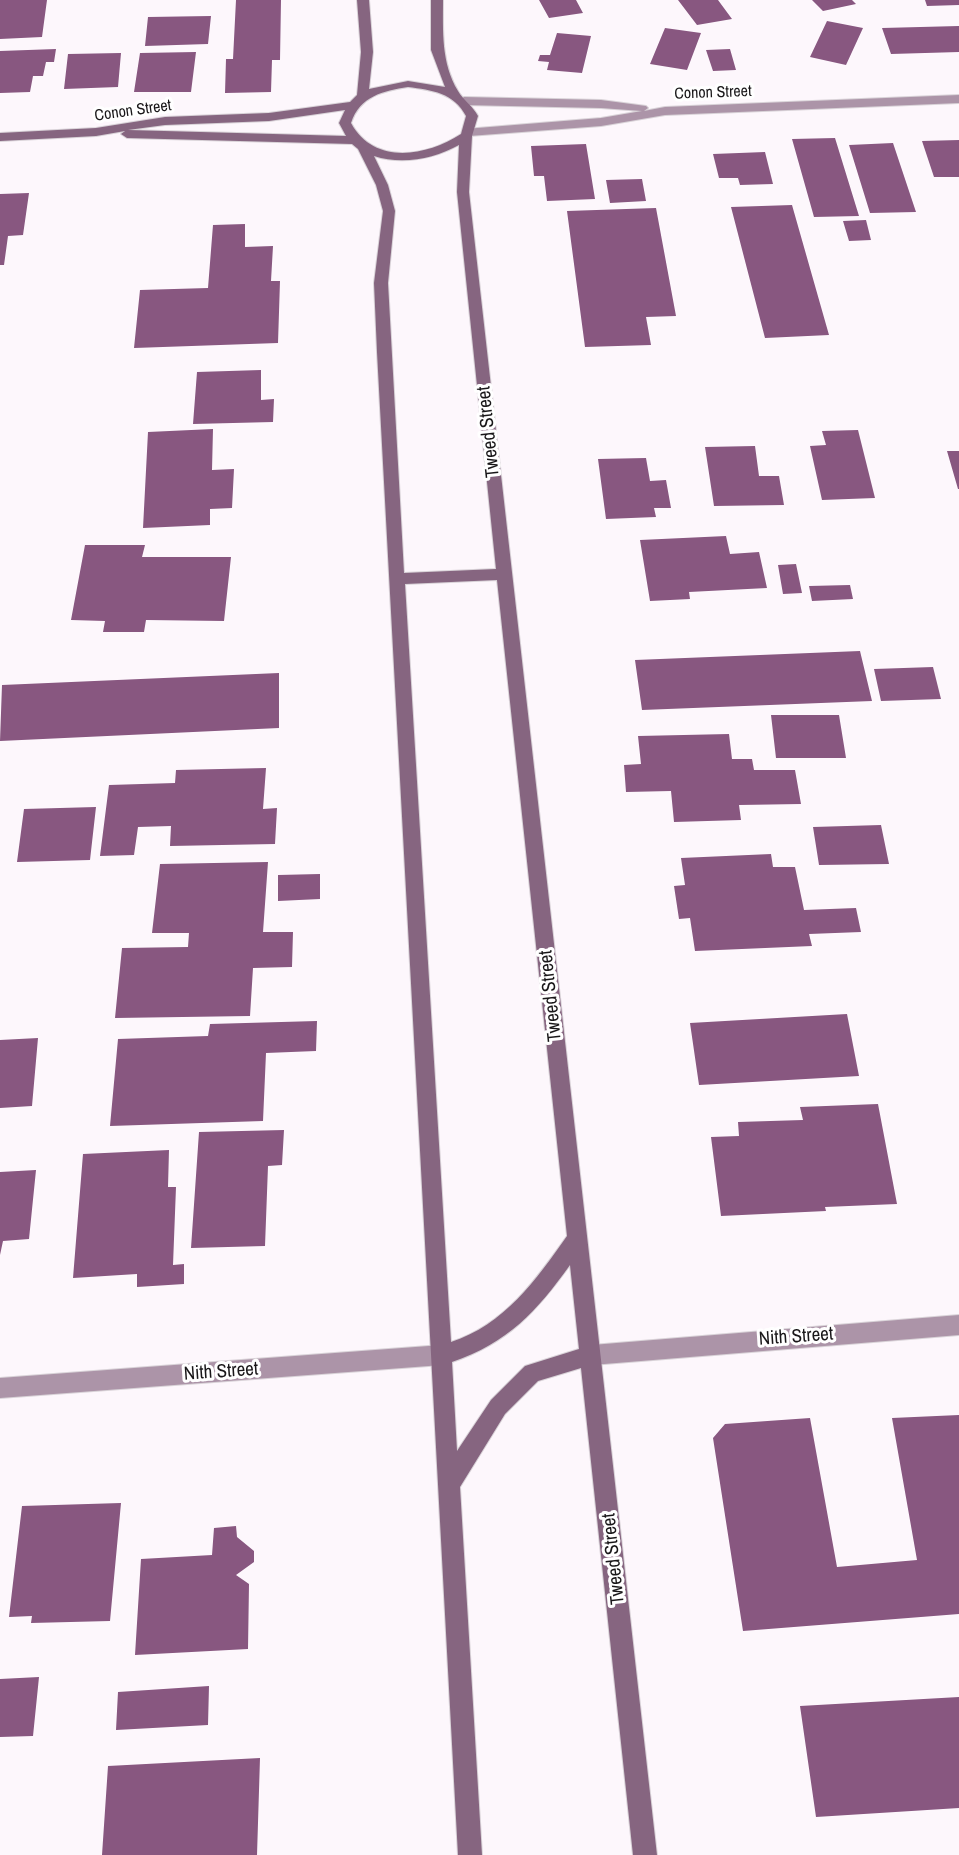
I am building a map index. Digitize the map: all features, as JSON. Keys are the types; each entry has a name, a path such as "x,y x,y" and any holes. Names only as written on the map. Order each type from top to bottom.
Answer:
{"main road":[{"path":"363,0 367,52 358,100 345,123 382,184 389,211 381,283 451,1481 470,1855"},
{"path":"438,0 437,50 459,98 472,116 467,134"},
{"name":"Conon Street","path":"96,132 165,121 269,117 358,100 391,86 408,84 440,89 459,98"},
{"name":"Conon Street","path":"0,137 96,132 359,144 400,157 420,156 454,146 467,134"},
{"name":"Tweed Street","path":"467,134 463,192 645,1855"},
{"path":"398,579 504,574"},
{"path":"442,1355 486,1338 512,1318 545,1283 578,1237"},
{"path":"451,1481 498,1407 532,1373 592,1355"}],"street":[{"path":"459,98 601,104 665,111"},
{"name":"Conon Street","path":"467,134 601,122 665,111 959,99"},
{"name":"Nith Street","path":"592,1355 959,1325"},
{"name":"Nith Street","path":"0,1388 442,1355"}],"building":[{"path":"0,0 47,0 42,37 0,39"},
{"path":"236,0 281,0 280,60 272,60 271,92 225,93 226,59 233,59"},
{"path":"539,0 576,0 583,13 549,18"},
{"path":"678,0 718,0 732,19 697,25"},
{"path":"812,0 852,0 856,4 823,11"},
{"path":"925,0 959,0 959,5 927,6"},
{"path":"211,16 208,44 145,46 148,17"},
{"path":"827,21 863,28 846,65 810,57"},
{"path":"959,26 959,52 891,54 882,28"},
{"path":"665,28 701,33 687,70 650,64"},
{"path":"557,33 591,36 582,73 547,70 549,62 538,61 540,55 550,55"},
{"path":"56,49 54,62 46,62 43,76 33,76 30,92 0,93 0,51"},
{"path":"730,49 736,70 713,71 706,50"},
{"path":"196,52 191,92 134,92 140,53"},
{"path":"121,53 118,87 64,89 68,54"},
{"path":"835,138 859,216 814,217 792,139"},
{"path":"959,140 959,177 934,177 922,141"},
{"path":"893,143 916,212 870,213 849,145"},
{"path":"586,144 595,199 547,201 544,176 534,176 531,146"},
{"path":"765,152 773,184 740,185 738,178 719,178 713,154"},
{"path":"642,179 646,201 610,203 606,180"},
{"path":"29,193 23,235 8,236 4,265 0,265 0,194"},
{"path":"792,205 829,335 765,338 731,207"},
{"path":"656,208 676,316 646,317 651,345 585,347 567,211"},
{"path":"866,220 871,240 849,241 843,221"},
{"path":"245,224 245,247 273,246 271,281 280,281 278,343 134,348 140,290 208,288 213,225"},
{"path":"261,370 261,400 274,399 273,422 193,424 197,372"},
{"path":"213,429 212,470 234,469 232,508 210,509 210,525 143,528 148,432"},
{"path":"858,430 875,498 822,500 810,446 826,445 822,431"},
{"path":"755,446 759,476 779,476 784,505 714,506 705,447"},
{"path":"947,451 959,451 959,489 958,489"},
{"path":"646,458 650,481 666,480 671,508 654,508 656,517 606,519 598,459"},
{"path":"726,536 730,554 759,552 767,588 689,592 690,599 650,601 640,540"},
{"path":"85,545 145,545 142,557 231,557 224,621 146,620 144,632 103,632 105,621 71,620"},
{"path":"796,564 802,593 783,594 778,565"},
{"path":"850,585 853,599 812,601 809,586"},
{"path":"860,651 872,701 642,710 635,660"},
{"path":"933,667 941,699 881,701 874,669"},
{"path":"279,673 279,728 0,741 2,685"},
{"path":"771,715 839,715 846,758 776,758"},
{"path":"729,734 732,759 752,759 754,770 795,770 801,804 739,805 741,820 674,822 671,791 626,792 624,765 641,764 638,736"},
{"path":"266,768 263,809 277,808 275,844 170,846 171,826 138,827 134,855 100,856 109,785 175,783 176,770"},
{"path":"96,807 90,860 17,862 24,809"},
{"path":"881,825 889,864 819,865 813,827"},
{"path":"771,854 773,867 795,867 804,910 856,908 861,932 809,934 812,946 695,951 690,918 679,919 674,886 685,885 681,858"},
{"path":"268,862 263,932 293,932 292,967 253,968 250,1016 115,1018 122,948 188,947 189,933 152,933 160,864"},
{"path":"320,874 320,899 278,901 278,875"},
{"path":"847,1014 859,1076 699,1085 690,1023"},
{"path":"317,1021 316,1051 266,1053 263,1121 110,1126 118,1039 208,1036 210,1024"},
{"path":"38,1038 32,1106 0,1108 0,1040"},
{"path":"878,1104 897,1204 825,1207 826,1211 721,1216 711,1137 739,1136 738,1122 803,1120 800,1107"},
{"path":"284,1130 282,1165 268,1166 265,1246 191,1248 199,1132"},
{"path":"169,1150 168,1187 176,1187 173,1265 184,1264 184,1284 137,1287 137,1274 73,1278 83,1154"},
{"path":"36,1170 29,1239 3,1241 0,1255 0,1172"},
{"path":"959,1415 959,1614 743,1631 713,1438 725,1424 810,1418 837,1567 917,1560 892,1418"},
{"path":"121,1503 110,1621 31,1623 32,1616 9,1617 22,1506"},
{"path":"236,1526 237,1537 254,1551 254,1562 236,1575 249,1584 248,1649 135,1655 141,1559 212,1555 214,1528"},
{"path":"39,1677 33,1736 0,1737 0,1679"},
{"path":"209,1686 208,1725 116,1730 118,1692"},
{"path":"959,1697 959,1808 816,1817 800,1706"},
{"path":"260,1758 257,1855 102,1855 108,1766"}]}
